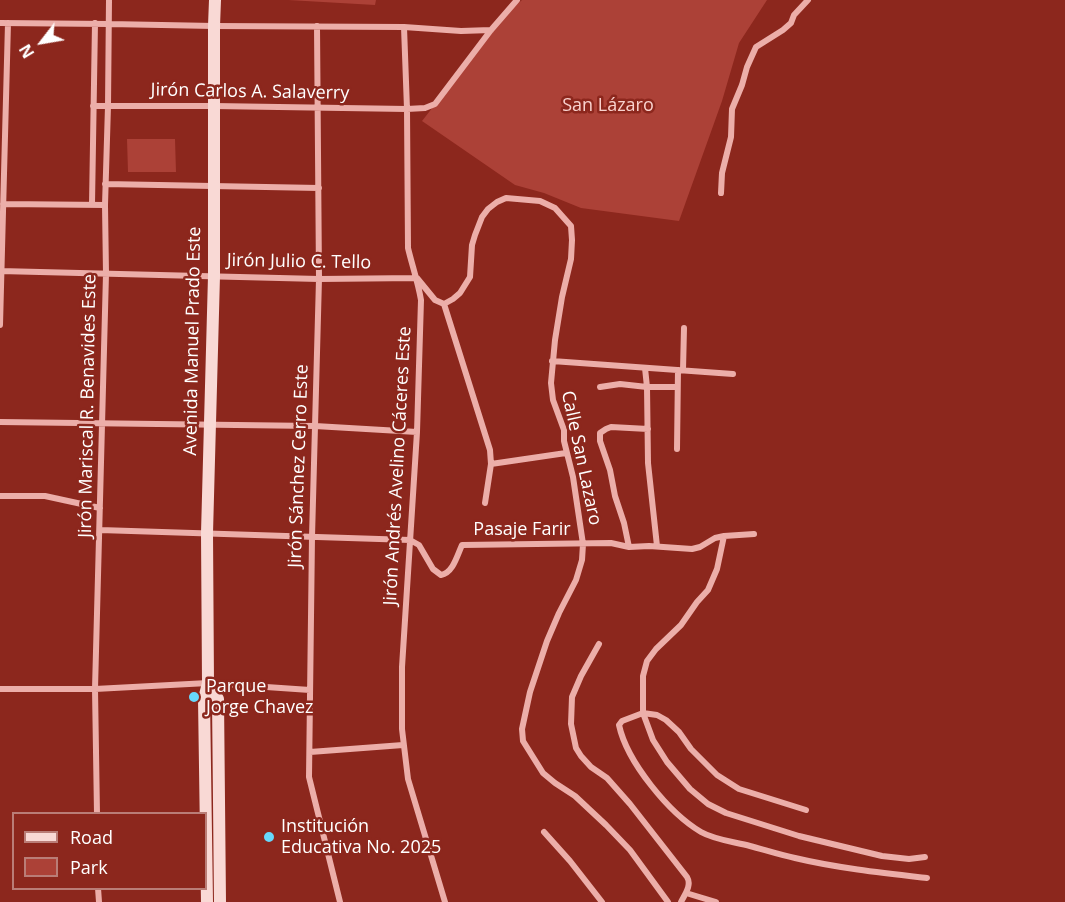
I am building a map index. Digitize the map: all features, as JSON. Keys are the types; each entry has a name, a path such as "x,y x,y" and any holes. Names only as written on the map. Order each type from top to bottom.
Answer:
{"street":[{"name":"Jirón Mariscal R. Benavides Este","path":"97,812 95,689 103,423 109,0"},
{"name":"Avenida Manuel Prado Este","path":"206,812 204,699 208,683 207,533 214,276 215,0"},
{"name":"Jirón Carlos A. Salaverry","path":"93,106 407,110 425,108 435,104 491,30 518,0"},
{"path":"721,194 732,109 747,67 756,47 791,23 794,15 808,0"},
{"path":"0,325 4,23 491,30"},
{"path":"92,204 94,23"},
{"name":"Jirón Sánchez Cerro Este","path":"317,26 319,279 312,537 309,777 340,902"},
{"name":"Jirón Andrés Avelino Cáceres Este","path":"404,27 408,248 421,300 417,432 402,667 403,745 408,779 445,902"},
{"path":"105,184 319,188"},
{"name":"Calle San Lazaro","path":"444,304 460,293 470,277 472,245 479,224 488,209 497,202 506,198 540,201 555,208 571,226 571,259 562,297 552,361 551,392 564,430 564,441 573,477 583,544 580,570 547,641 530,692 522,729 523,741 543,773 574,796 630,850 668,902"},
{"path":"3,204 105,204"},
{"name":"Jirón Julio C. Tello","path":"1,271 319,279 417,278"},
{"path":"417,278 435,300 444,304 490,450 491,464 485,503"},
{"path":"677,449 677,387 684,328"},
{"path":"552,361 733,374"},
{"path":"645,368 648,463 657,546"},
{"path":"600,387 620,384 677,387"},
{"path":"0,422 315,426 417,432"},
{"path":"629,547 610,470 600,441 600,433 611,427 648,429"},
{"path":"491,464 566,453"},
{"path":"0,496 45,496 100,508"},
{"path":"100,530 410,540"},
{"name":"Pasaje Farir","path":"410,540 419,545 433,569 441,575 450,570 462,545 611,543 629,547 657,546 692,549 715,538 754,534"},
{"path":"724,536 717,569 708,590 681,625 647,661 644,676 643,713 653,740 667,762 690,789 708,804 726,813 800,836 882,856 909,859 926,857"},
{"path":"599,644 581,676 573,697 571,724 576,748 581,756 607,778 630,804 690,881 681,902"},
{"path":"0,690 95,689 208,683 310,690"},
{"name":"Avenida Manuel Prado Este","path":"208,683 218,699 220,902"},
{"path":"806,810 739,789 717,775 691,749 679,732 657,715 643,713 622,721 619,725 624,743 643,775 672,809 702,832 796,858 927,878"},
{"path":"310,752 403,745"},
{"path":"544,832 602,902"},
{"path":"686,893 716,902"}],"green space":[{"path":"288,0 376,0 375,5"},
{"name":"San Lázaro","path":"522,0 767,0 739,43 722,101 679,221 581,208 544,193 515,185 422,121 505,15"},
{"path":"127,139 175,139 176,172 128,172"}],"place":[{"name":"Parque Jorge Chavez","path":"194,697"},
{"name":"Institución Educativa No. 2025","path":"269,837"}]}
